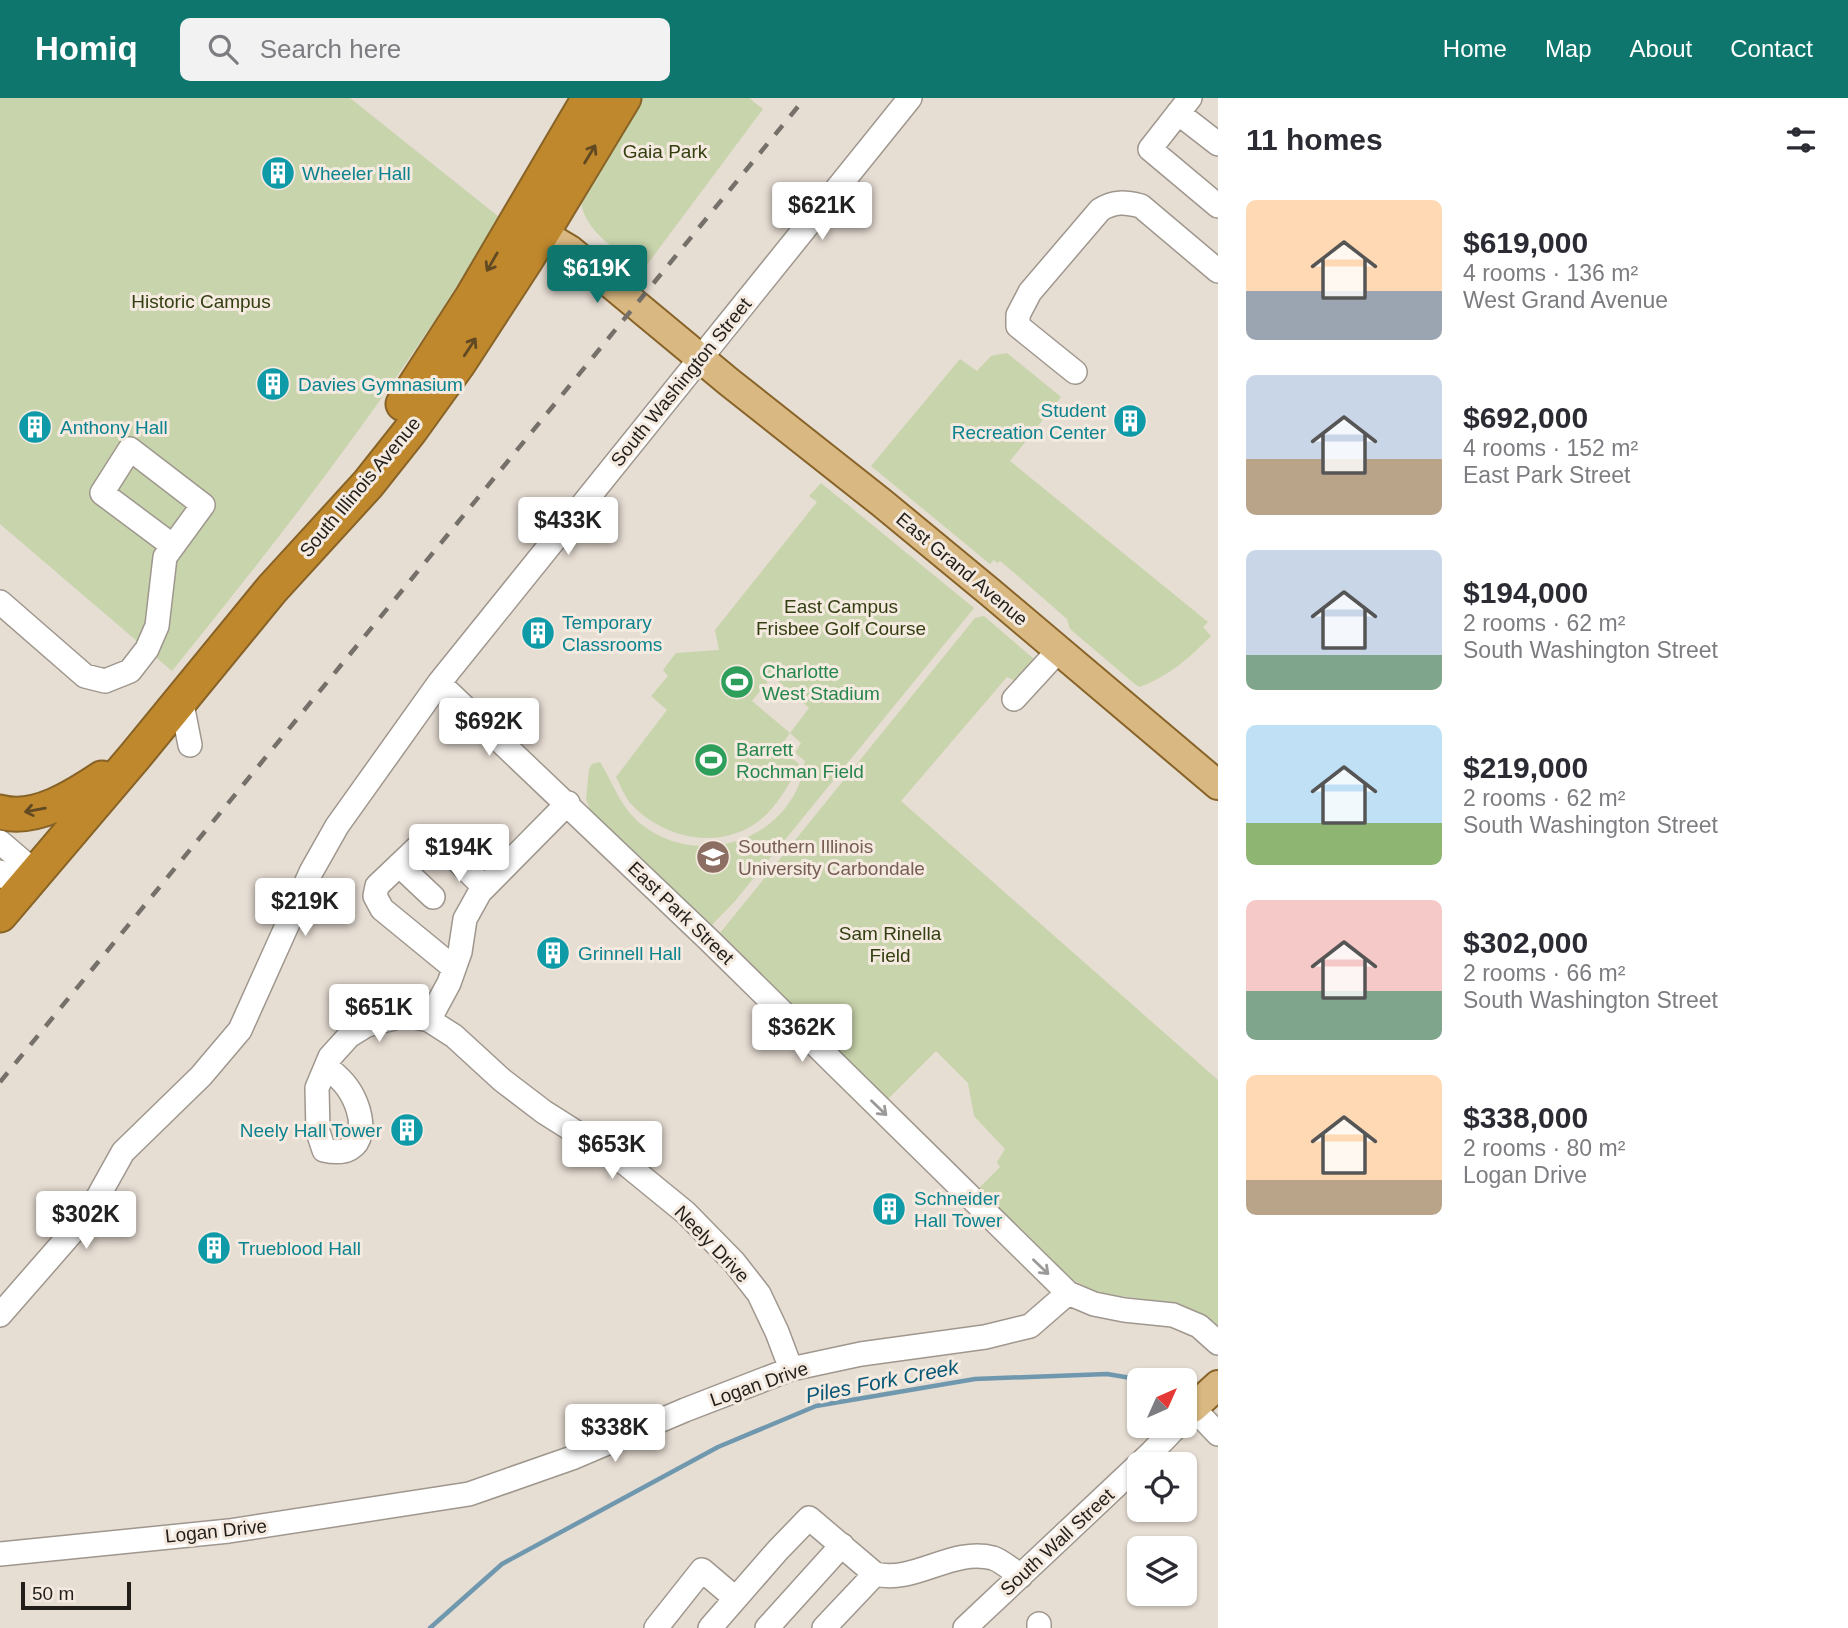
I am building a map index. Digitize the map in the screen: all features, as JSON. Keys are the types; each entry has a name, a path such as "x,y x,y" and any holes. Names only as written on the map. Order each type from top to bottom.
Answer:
{"highway":[{"name":"South Illinois Avenue","path":"0,915 19,878 136,754 272,589 368,484 410,431 459,363 530,227 589,98"},
{"name":"South Illinois Avenue","path":"530,227 624,98"},
{"path":"0,812 29,812 56,806 136,754"}],"main road":[{"name":"East Grand Avenue","path":"530,227 570,250 700,359 882,503 1218,785"},
{"name":"South Wall Street","path":"1197,1405 1218,1385"}],"street":[{"name":"South Washington Street","path":"0,1315 89,1213 123,1152 201,1076 240,1030 311,872 337,826 439,683 910,98"},
{"path":"1218,144 1184,105 1150,149 1218,206"},
{"path":"1075,372 1018,326 1018,314 1030,292 1100,210 1109,204 1125,202 1141,206 1218,271"},
{"path":"0,602 85,676 105,681 130,671 147,649 157,626 165,557 173,545"},
{"path":"1014,699 1059,650"},
{"name":"East Park Street","path":"439,683 937,1153 1068,1293"},
{"path":"181,699 190,745"},
{"path":"327,1067 330,1057 349,1036 367,1025 406,1015 429,1020 460,953 465,919 484,887 568,803"},
{"path":"0,842 19,878"},
{"path":"454,968 382,909 375,896 377,886 420,845 433,842 446,849 484,887"},
{"path":"399,865 433,897"},
{"name":"Neely Drive","path":"429,1020 454,1036 502,1080 544,1112 625,1164 686,1213 734,1262 759,1294 791,1369"},
{"path":"1068,1293 1094,1304 1172,1315 1199,1326 1218,1343"},
{"name":"Logan Drive","path":"0,1554 229,1531 468,1494 572,1458 791,1369 861,1354 985,1337 1030,1325 1068,1293"},
{"path":"1197,1423 1218,1434"},
{"name":"South Wall Street","path":"965,1628 1165,1438"},
{"path":"710,1628 809,1518 875,1574 888,1577 928,1568 959,1556 994,1558 1021,1576"},
{"path":"767,1628 842,1545"},
{"path":"656,1628 702,1570 735,1598"},
{"path":"824,1628 875,1574"}],"green space":[{"name":"Historic Campus","path":"0,98 350,98 499,217 425,335 344,450 172,671 0,524"},
{"name":"Gaia Park","path":"633,98 749,98 763,109 643,270 596,232 581,201"},
{"path":"1007,353 1061,397 1010,461 1208,622 1203,627 1211,636 1187,659 1150,683 1140,687 1136,685 1070,629 1067,619 1005,565 994,560 990,564 871,466 960,359 977,371 991,356"},
{"name":"East Campus Frisbee Golf Course","path":"821,483 974,608 735,901 712,925 672,894 593,818 586,799 589,769 592,764 600,762 634,818 662,837 684,844 708,846 731,843 753,834 772,821 788,804 800,782 805,761 795,753 801,743 790,733 782,744 789,756 799,764 789,784 767,814 752,826 735,834 698,838 663,827 646,818 632,805 616,777 667,710 651,696 668,676 663,670 676,653 719,650 715,630 817,502 809,496","holes":["772,676 809,708 790,733 752,701"]},
{"name":"Sam Rinella Field","path":"984,616 1033,658 1034,664 1018,682 1007,677 901,801 1218,1080 1218,1329 1187,1309 1166,1302 1098,1293 1071,1279 977,1190 1000,1167 997,1162 1005,1149 974,1116 968,1083 936,1051 886,1101 720,933 975,618"}],"waterway":[{"name":"Piles Fork Creek","path":"430,1628 502,1564 718,1447 816,1406 975,1379 1107,1374 1127,1377"}],"railway":[{"path":"0,1082 805,98"}],"place":[{"name":"Wheeler Hall","path":"278,173"},
{"name":"Davies Gymnasium","path":"273,384"},
{"name":"Student Recreation Center","path":"1130,421"},
{"name":"Anthony Hall","path":"35,427"},
{"name":"Temporary Classrooms","path":"538,633"},
{"name":"Charlotte West Stadium","path":"737,682"},
{"name":"Barrett Rochman Field","path":"711,760"},
{"name":"Southern Illinois University Carbondale","path":"713,857"},
{"name":"Grinnell Hall","path":"553,953"},
{"name":"Neely Hall Tower","path":"407,1130"},
{"name":"Schneider Hall Tower","path":"889,1209"},
{"name":"Trueblood Hall","path":"214,1248"}]}
